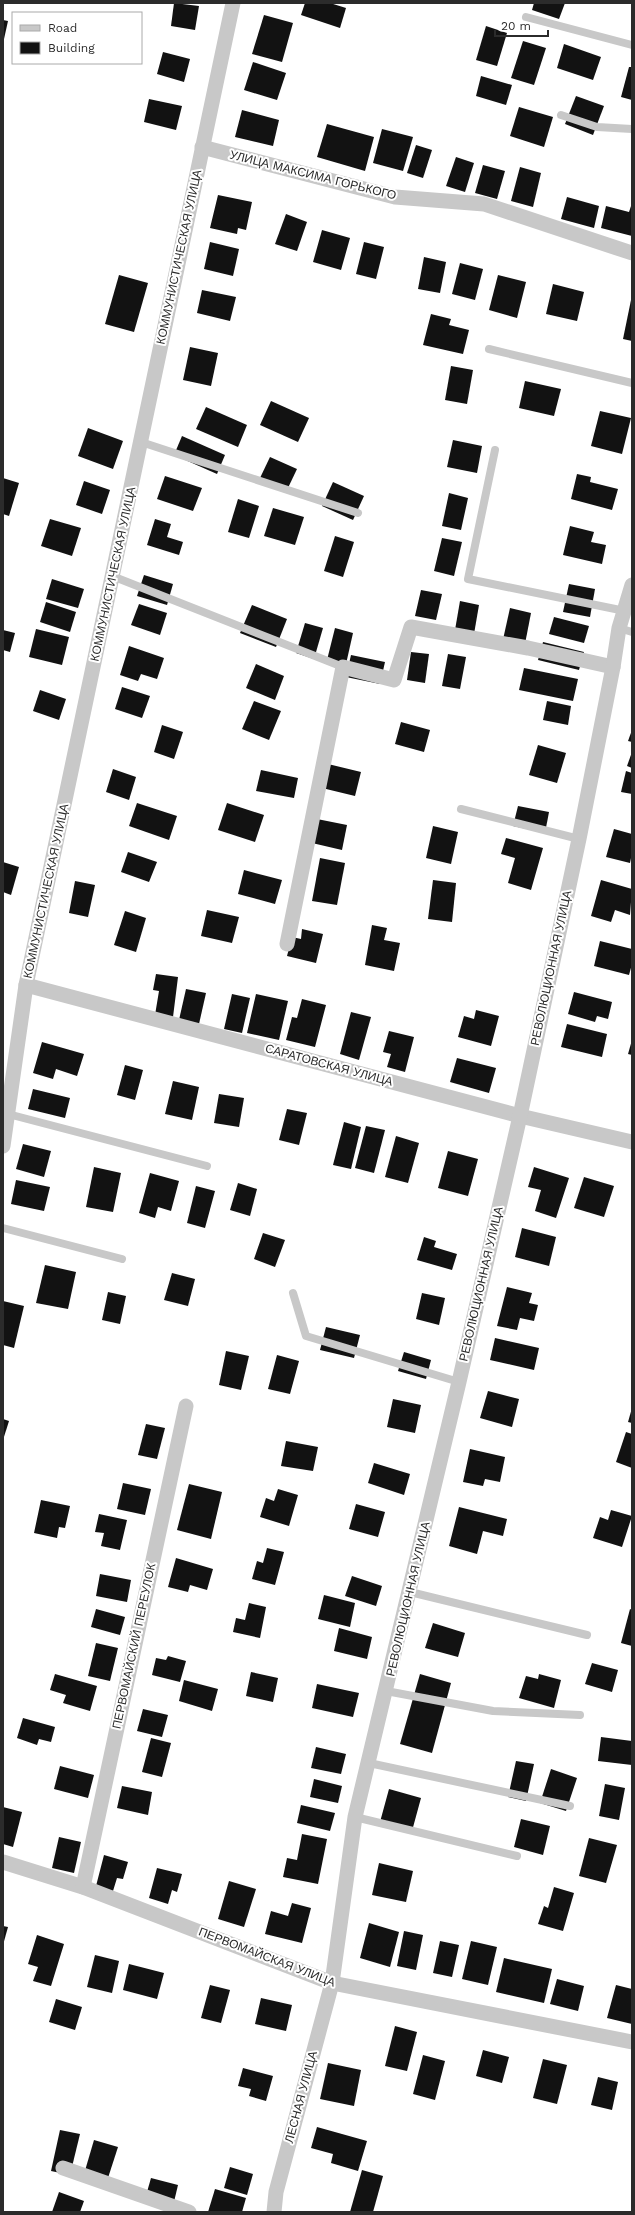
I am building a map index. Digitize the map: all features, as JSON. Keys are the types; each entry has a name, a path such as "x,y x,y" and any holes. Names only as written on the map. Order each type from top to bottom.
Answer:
{"street":[{"name":"КОММУНИСТИЧЕСКАЯ УЛИЦА","path":"3,1146 26,985 233,3"},
{"name":"УЛИЦА МАКСИМА ГОРЬКОГО","path":"202,147 395,197 484,204 632,253"},
{"name":"РЕВОЛЮЦИОННАЯ УЛИЦА","path":"332,1983 355,1817 370,1763 520,1116 579,839 613,667 625,630 625,611 632,585"},
{"path":"287,944 343,667 394,680 411,628 528,648 613,667"},
{"name":"САРАТОВСКАЯ УЛИЦА","path":"26,985 520,1116 632,1142"},
{"name":"ПЕРВОМАЙСКИЙ ПЕРЕУЛОК","path":"83,1887 186,1406"},
{"name":"ПЕРВОМАЙСКАЯ УЛИЦА","path":"3,1862 83,1887 332,1983 632,2042"},
{"name":"ЛЕСНАЯ УЛИЦА","path":"274,2212 276,2192 332,1983"},
{"path":"63,2168 189,2212"}],"lane":[{"path":"526,17 632,45"},
{"path":"561,115 597,127 632,129"},
{"path":"489,349 632,383"},
{"path":"140,442 358,513"},
{"path":"495,450 468,579 625,611"},
{"path":"112,576 343,667"},
{"path":"461,809 579,839"},
{"path":"8,1114 206,1166"},
{"path":"3,1228 122,1259"},
{"path":"293,1293 306,1336 459,1382"},
{"path":"410,1592 587,1635"},
{"path":"386,1691 493,1711 580,1715"},
{"path":"370,1763 570,1806"},
{"path":"355,1817 517,1856"}],"building":[{"path":"174,3 199,6 195,30 171,26"},
{"path":"305,3 330,3 346,8 340,28 301,15"},
{"path":"534,3 565,3 559,19 532,10"},
{"path":"264,15 293,23 282,62 252,54"},
{"path":"3,20 8,21 4,39 3,39"},
{"path":"486,26 507,33 497,66 476,60"},
{"path":"523,41 546,48 534,85 511,78"},
{"path":"564,44 601,57 593,80 557,68"},
{"path":"163,52 190,59 184,82 157,74"},
{"path":"253,62 286,73 277,100 244,90"},
{"path":"629,67 632,67 632,100 621,97"},
{"path":"481,76 512,85 506,105 476,96"},
{"path":"576,96 604,106 593,135 565,124"},
{"path":"149,99 182,106 176,130 144,122"},
{"path":"519,107 553,117 544,147 510,136"},
{"path":"242,110 279,120 273,146 235,137"},
{"path":"327,124 374,137 365,171 317,157"},
{"path":"382,129 413,137 403,171 373,163"},
{"path":"416,145 432,150 423,178 407,173"},
{"path":"456,157 474,163 465,192 446,186"},
{"path":"483,165 505,171 497,199 475,193"},
{"path":"520,167 541,173 533,207 511,201"},
{"path":"218,195 252,202 246,230 238,228 237,234 210,228"},
{"path":"567,197 599,206 594,228 561,219"},
{"path":"632,203 632,236 601,228 606,206 629,212"},
{"path":"286,214 307,222 297,251 275,244"},
{"path":"322,230 350,238 341,270 313,262"},
{"path":"210,242 239,249 233,276 204,269"},
{"path":"364,242 384,247 376,279 356,274"},
{"path":"424,257 446,262 440,293 418,289"},
{"path":"460,263 483,269 475,300 452,294"},
{"path":"119,275 148,283 134,332 105,324"},
{"path":"498,275 526,282 517,318 489,310"},
{"path":"553,284 584,292 577,321 546,314"},
{"path":"202,290 236,297 230,321 197,313"},
{"path":"632,300 632,341 623,339"},
{"path":"431,314 451,319 449,325 469,330 463,354 423,345"},
{"path":"190,347 218,353 211,386 183,380"},
{"path":"451,366 473,370 467,404 445,400"},
{"path":"525,381 561,389 554,416 519,408"},
{"path":"271,401 309,418 298,442 260,425"},
{"path":"206,407 247,425 238,447 196,429"},
{"path":"600,411 631,418 622,454 591,446"},
{"path":"88,428 123,441 113,469 78,456"},
{"path":"182,436 225,455 217,474 174,455"},
{"path":"453,440 482,446 477,473 447,467"},
{"path":"270,457 297,469 287,490 260,478"},
{"path":"577,474 591,477 590,482 618,489 612,510 571,499"},
{"path":"165,476 202,488 193,511 157,499"},
{"path":"3,478 19,483 9,516 3,514"},
{"path":"84,481 110,490 102,514 76,505"},
{"path":"333,482 364,496 353,520 322,506"},
{"path":"449,493 468,498 461,530 442,526"},
{"path":"238,499 259,506 249,538 228,532"},
{"path":"273,508 304,517 295,545 264,536"},
{"path":"50,519 81,528 72,556 41,546"},
{"path":"155,519 171,524 167,537 183,542 179,555 147,545"},
{"path":"570,526 594,532 591,542 606,545 602,564 563,555"},
{"path":"335,536 354,542 343,577 324,571"},
{"path":"442,538 462,542 454,576 434,571"},
{"path":"144,575 173,584 167,605 137,596"},
{"path":"52,579 84,589 78,608 46,599"},
{"path":"569,584 595,589 590,617 563,612"},
{"path":"421,590 442,594 436,620 415,616"},
{"path":"460,601 479,605 474,634 455,630"},
{"path":"46,602 76,612 70,632 40,622"},
{"path":"139,604 167,613 160,635 131,625"},
{"path":"252,605 287,619 276,647 240,633"},
{"path":"510,608 531,613 524,649 502,644"},
{"path":"554,617 589,626 584,643 549,634"},
{"path":"305,623 323,628 314,659 296,653"},
{"path":"335,628 353,633 346,664 327,660"},
{"path":"36,629 69,637 62,665 29,657"},
{"path":"3,630 15,633 10,652 3,650"},
{"path":"543,642 584,652 579,670 538,660"},
{"path":"129,646 164,658 157,679 141,674 138,681 120,675"},
{"path":"411,652 429,654 425,683 407,680"},
{"path":"448,654 466,657 460,689 442,686"},
{"path":"351,655 385,662 380,684 346,677"},
{"path":"256,664 284,676 275,700 246,688"},
{"path":"524,668 578,679 573,701 519,690"},
{"path":"122,687 150,696 142,718 115,709"},
{"path":"40,690 66,699 59,720 33,711"},
{"path":"254,701 281,711 269,740 242,729"},
{"path":"547,701 571,706 568,725 543,720"},
{"path":"401,722 430,730 424,752 395,744"},
{"path":"162,725 183,732 174,759 154,752"},
{"path":"632,730 632,742 628,741"},
{"path":"538,745 566,753 557,783 529,775"},
{"path":"632,752 632,768 627,766"},
{"path":"328,764 361,772 355,796 322,788"},
{"path":"113,769 136,777 129,800 106,792"},
{"path":"261,770 298,778 294,798 256,791"},
{"path":"626,771 632,773 632,794 621,792"},
{"path":"137,803 177,816 169,840 129,826"},
{"path":"227,803 264,815 255,842 218,830"},
{"path":"518,806 549,812 545,833 513,826"},
{"path":"317,819 347,825 342,850 312,843"},
{"path":"433,826 458,832 451,864 426,858"},
{"path":"614,829 632,834 632,853 630,863 606,857"},
{"path":"506,838 543,848 531,890 508,883 515,858 501,854"},
{"path":"128,852 157,862 149,882 121,872"},
{"path":"320,858 345,863 337,905 312,901"},
{"path":"3,862 19,867 11,895 3,892"},
{"path":"244,870 282,880 275,904 238,894"},
{"path":"433,880 456,883 452,922 428,919"},
{"path":"601,880 632,889 630,915 615,910 611,922 591,916"},
{"path":"75,881 95,885 88,917 69,913"},
{"path":"207,910 239,917 232,943 201,936"},
{"path":"125,911 146,918 136,952 114,945"},
{"path":"372,925 387,928 384,940 400,943 394,971 365,965"},
{"path":"302,929 323,934 316,963 287,956 292,937 301,939"},
{"path":"600,941 632,949 632,964 629,975 594,966"},
{"path":"156,974 178,977 173,1017 155,1015 159,991 153,990"},
{"path":"186,989 206,993 199,1024 179,1020"},
{"path":"574,992 612,1002 608,1019 597,1016 595,1022 568,1014"},
{"path":"232,994 250,998 242,1033 224,1029"},
{"path":"256,994 288,1001 279,1040 247,1033"},
{"path":"302,999 326,1005 315,1047 286,1040 292,1017 297,1018"},
{"path":"476,1010 499,1016 491,1046 458,1037 464,1016 474,1019"},
{"path":"351,1012 371,1017 359,1060 340,1054"},
{"path":"567,1024 607,1034 602,1057 561,1047"},
{"path":"389,1031 414,1037 405,1072 387,1067 391,1054 383,1052"},
{"path":"632,1040 632,1055 628,1054"},
{"path":"42,1042 84,1054 77,1076 56,1069 53,1079 33,1073"},
{"path":"457,1058 496,1068 489,1093 450,1082"},
{"path":"125,1065 143,1070 135,1100 117,1095"},
{"path":"173,1081 199,1087 192,1120 165,1114"},
{"path":"33,1089 70,1098 65,1118 28,1109"},
{"path":"219,1094 244,1098 239,1127 214,1123"},
{"path":"287,1109 307,1113 299,1145 279,1140"},
{"path":"344,1122 361,1127 351,1169 333,1165"},
{"path":"366,1126 385,1130 374,1173 355,1168"},
{"path":"396,1136 419,1143 408,1183 385,1177"},
{"path":"23,1144 51,1151 44,1177 16,1169"},
{"path":"448,1151 478,1159 468,1196 438,1188"},
{"path":"94,1167 121,1173 113,1212 86,1207"},
{"path":"534,1167 569,1178 556,1218 535,1211 541,1190 528,1187"},
{"path":"150,1173 179,1181 171,1211 158,1207 155,1218 139,1213"},
{"path":"584,1177 614,1186 604,1217 574,1208"},
{"path":"16,1180 50,1187 44,1211 11,1204"},
{"path":"238,1183 257,1189 250,1216 230,1210"},
{"path":"196,1186 215,1191 205,1228 187,1223"},
{"path":"522,1228 556,1237 549,1266 515,1257"},
{"path":"263,1233 285,1240 275,1267 254,1259"},
{"path":"424,1237 436,1241 434,1247 457,1254 452,1270 417,1260"},
{"path":"45,1265 76,1272 68,1309 36,1303"},
{"path":"172,1273 195,1279 188,1306 164,1300"},
{"path":"507,1287 532,1293 529,1303 538,1305 534,1321 520,1318 517,1330 497,1326"},
{"path":"108,1292 126,1296 120,1324 102,1320"},
{"path":"422,1293 445,1298 439,1325 416,1319"},
{"path":"3,1301 24,1306 14,1348 3,1345"},
{"path":"326,1327 360,1335 354,1358 320,1350"},
{"path":"495,1338 539,1348 534,1370 490,1360"},
{"path":"226,1351 249,1356 241,1390 219,1385"},
{"path":"404,1352 431,1360 426,1379 398,1371"},
{"path":"277,1355 299,1361 290,1394 268,1389"},
{"path":"488,1391 519,1399 512,1427 480,1418"},
{"path":"393,1399 421,1405 415,1433 387,1427"},
{"path":"632,1408 632,1423 628,1422"},
{"path":"3,1419 9,1421 3,1440"},
{"path":"146,1424 165,1428 157,1459 138,1455"},
{"path":"626,1432 632,1434 632,1468 616,1462"},
{"path":"286,1441 318,1447 313,1471 281,1466"},
{"path":"470,1449 505,1457 500,1482 485,1479 483,1486 463,1482"},
{"path":"374,1463 410,1474 404,1495 368,1483"},
{"path":"123,1483 151,1489 145,1515 117,1509"},
{"path":"189,1484 222,1492 211,1539 177,1530"},
{"path":"278,1489 298,1495 289,1526 260,1517 266,1498 274,1501"},
{"path":"41,1500 70,1506 65,1528 59,1527 57,1538 34,1533"},
{"path":"356,1504 385,1512 378,1537 349,1529"},
{"path":"459,1507 507,1519 503,1536 483,1531 477,1554 449,1546"},
{"path":"611,1510 632,1516 622,1547 593,1538 600,1517 608,1520"},
{"path":"99,1514 127,1520 120,1550 101,1546 104,1533 95,1532"},
{"path":"267,1548 284,1552 275,1585 252,1579 257,1561 263,1563"},
{"path":"176,1558 213,1569 207,1590 190,1585 188,1592 168,1587"},
{"path":"100,1574 131,1580 127,1602 96,1596"},
{"path":"352,1576 382,1586 376,1606 345,1596"},
{"path":"324,1595 355,1603 350,1627 318,1619"},
{"path":"249,1603 266,1607 260,1638 233,1632 236,1618 245,1620"},
{"path":"96,1609 125,1617 120,1635 91,1627"},
{"path":"630,1609 632,1610 632,1646 621,1643"},
{"path":"433,1623 465,1633 458,1657 425,1648"},
{"path":"339,1628 372,1637 367,1659 334,1651"},
{"path":"96,1643 118,1648 110,1681 88,1676"},
{"path":"168,1656 186,1661 180,1682 152,1675 156,1658 166,1660"},
{"path":"592,1663 618,1670 612,1692 585,1684"},
{"path":"251,1672 278,1678 273,1702 246,1696"},
{"path":"55,1674 97,1686 90,1711 63,1703 66,1695 50,1690"},
{"path":"420,1674 451,1683 432,1753 400,1744"},
{"path":"539,1674 561,1680 554,1708 519,1698 526,1676 538,1679"},
{"path":"184,1680 218,1689 212,1711 179,1701"},
{"path":"317,1684 359,1693 353,1717 312,1708"},
{"path":"143,1709 168,1715 162,1737 137,1731"},
{"path":"23,1718 55,1727 51,1742 39,1739 37,1745 17,1738"},
{"path":"601,1737 632,1741 632,1765 598,1761"},
{"path":"151,1738 171,1743 162,1777 142,1772"},
{"path":"316,1747 346,1754 341,1774 311,1768"},
{"path":"516,1761 534,1764 526,1801 508,1797"},
{"path":"60,1766 94,1775 88,1798 54,1789"},
{"path":"551,1769 577,1778 566,1811 540,1803"},
{"path":"314,1779 342,1786 338,1803 310,1797"},
{"path":"605,1784 625,1788 619,1820 599,1816"},
{"path":"122,1786 152,1792 148,1815 117,1808"},
{"path":"389,1789 421,1798 412,1831 380,1822"},
{"path":"301,1805 335,1813 330,1831 297,1823"},
{"path":"3,1807 22,1812 13,1847 3,1844"},
{"path":"521,1819 550,1826 543,1855 514,1847"},
{"path":"302,1834 327,1839 318,1884 283,1877 287,1858 297,1860"},
{"path":"59,1837 81,1842 74,1873 52,1868"},
{"path":"589,1838 617,1845 606,1883 579,1876"},
{"path":"104,1855 128,1862 123,1879 117,1878 113,1891 96,1886"},
{"path":"379,1863 413,1871 406,1902 372,1895"},
{"path":"157,1868 182,1874 177,1892 172,1890 168,1904 149,1898"},
{"path":"229,1881 256,1889 244,1927 218,1919"},
{"path":"554,1887 574,1893 563,1931 538,1924 544,1906 548,1908"},
{"path":"292,1903 311,1908 302,1943 265,1934 271,1911 288,1916"},
{"path":"369,1923 399,1932 390,1967 360,1958"},
{"path":"3,1926 8,1927 3,1945"},
{"path":"404,1931 423,1935 416,1970 397,1966"},
{"path":"37,1935 64,1944 51,1986 33,1981 38,1967 28,1964"},
{"path":"440,1941 459,1945 452,1977 433,1973"},
{"path":"471,1941 497,1947 488,1985 462,1979"},
{"path":"95,1955 119,1961 112,1993 87,1987"},
{"path":"504,1958 552,1969 544,2003 496,1992"},
{"path":"129,1964 164,1973 157,1999 123,1990"},
{"path":"557,1979 584,1986 578,2011 550,2004"},
{"path":"210,1985 230,1990 221,2023 201,2018"},
{"path":"616,1985 632,1989 632,2024 607,2018"},
{"path":"261,1998 292,2005 286,2031 255,2024"},
{"path":"56,1999 82,2007 75,2030 49,2022"},
{"path":"395,2026 417,2032 407,2071 385,2066"},
{"path":"483,2050 509,2057 502,2083 476,2076"},
{"path":"423,2055 445,2061 435,2100 413,2094"},
{"path":"543,2059 567,2065 557,2104 533,2098"},
{"path":"328,2063 361,2070 354,2106 320,2099"},
{"path":"243,2068 273,2076 266,2101 249,2096 251,2089 238,2086"},
{"path":"598,2077 618,2082 612,2110 591,2105"},
{"path":"317,2127 367,2141 358,2171 331,2163 333,2154 311,2148"},
{"path":"60,2130 80,2134 70,2175 51,2171"},
{"path":"94,2140 118,2147 107,2181 84,2174"},
{"path":"230,2167 253,2174 247,2195 224,2188"},
{"path":"362,2170 383,2176 373,2212 350,2212"},
{"path":"151,2178 178,2185 173,2206 145,2199"},
{"path":"215,2189 246,2198 242,2212 208,2212"},
{"path":"59,2192 84,2201 80,2212 52,2212"}]}
